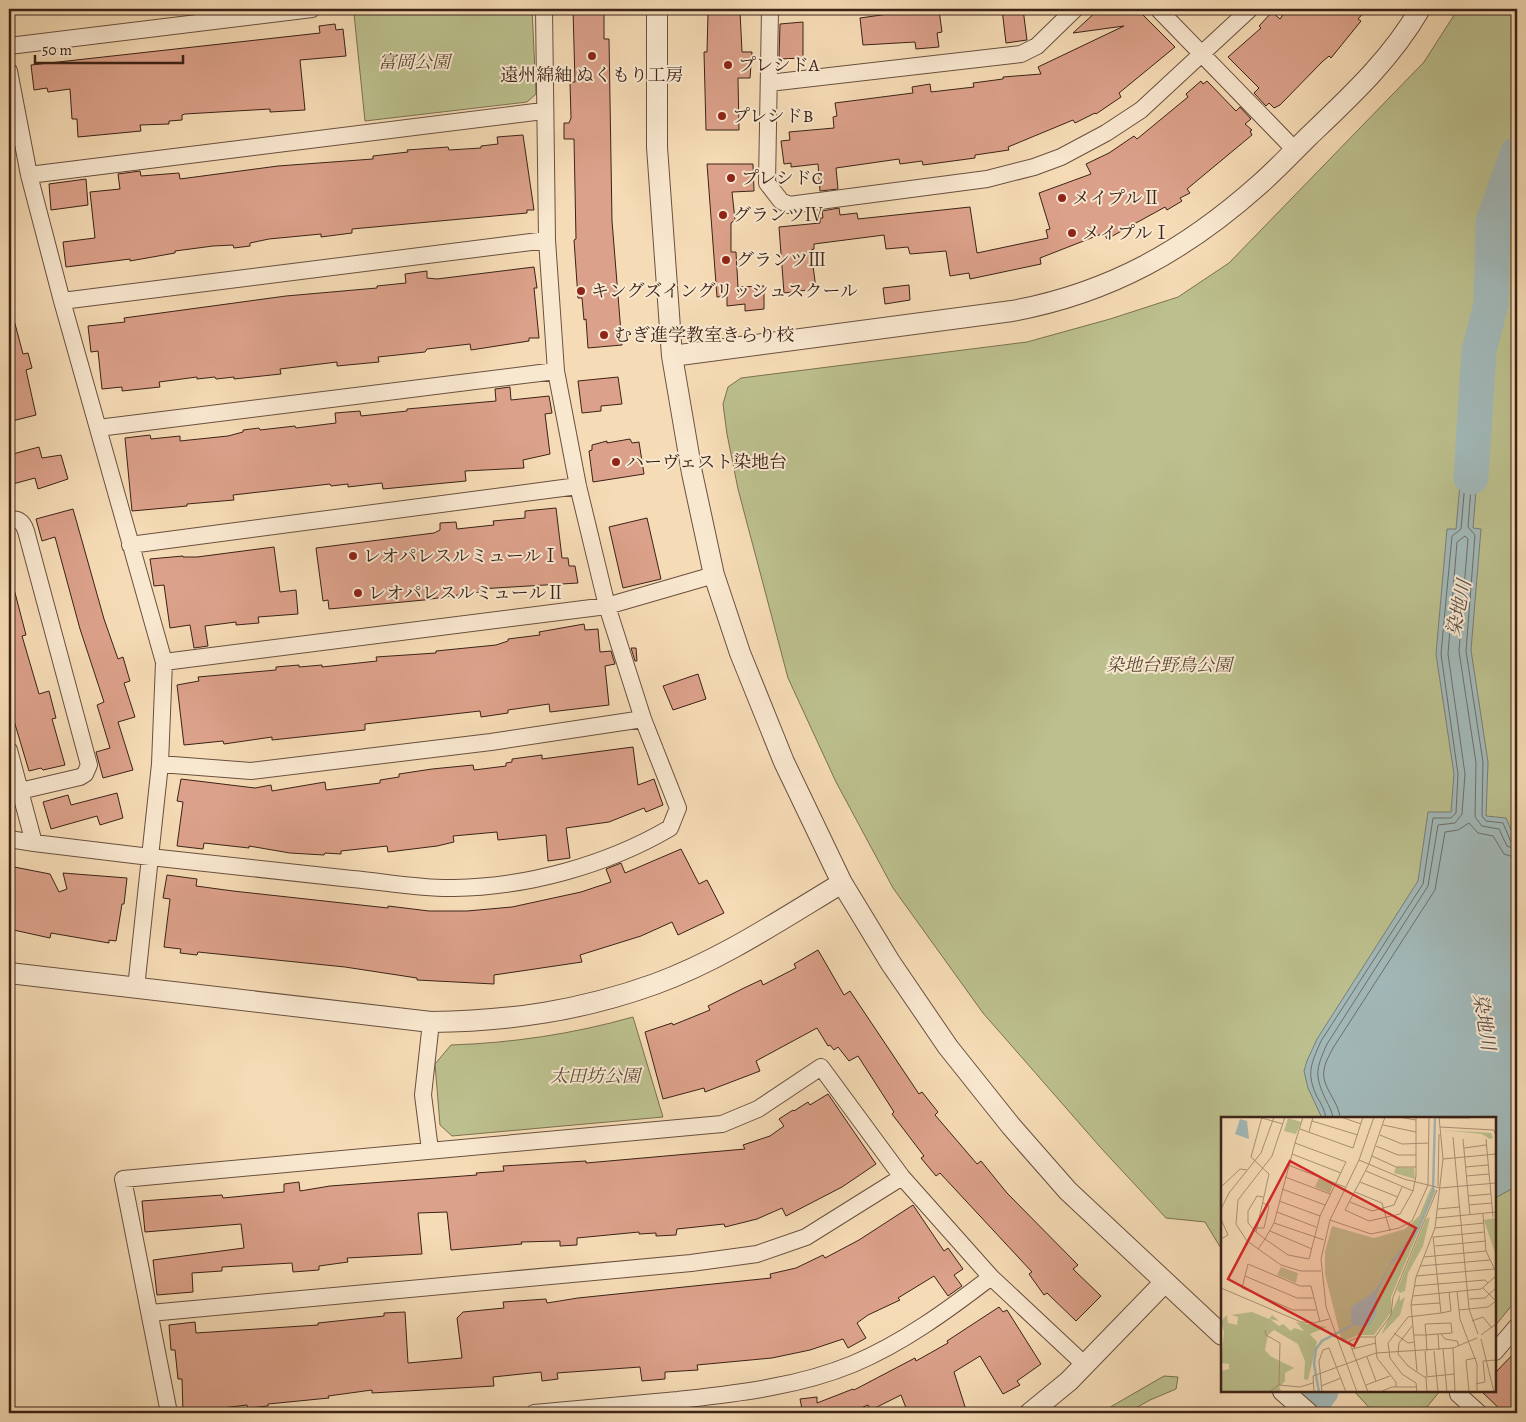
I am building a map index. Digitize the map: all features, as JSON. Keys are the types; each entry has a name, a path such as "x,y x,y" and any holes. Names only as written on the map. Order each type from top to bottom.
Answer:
{"street":[{"path":"9,46 312,9"},
{"path":"9,839 150,857 454,888 550,875 594,862 665,831 674,823 678,808 642,719 607,606 578,486 556,371 547,240 544,9"},
{"path":"657,9 657,147 672,356 692,473 714,575 740,652 784,762 842,883 890,962 948,1047 1011,1126 1068,1191 1164,1283 1221,1334"},
{"path":"770,9 768,183 773,193 781,201 789,205 987,179 1048,163 1090,143 1131,117 1250,9"},
{"path":"769,83 1021,54 1037,46 1075,9"},
{"path":"1158,9 1295,150"},
{"path":"672,356 1012,312 1080,294 1126,277 1172,252 1200,233 1261,183 1360,88 1403,38 1420,9"},
{"path":"9,71 29,175 62,301 164,662 160,764 136,988"},
{"path":"29,175 544,111"},
{"path":"62,301 547,240"},
{"path":"98,428 556,371"},
{"path":"130,545 578,486"},
{"path":"9,520 20,521 26,531 90,765 85,774 80,777 20,791"},
{"path":"164,662 607,606 714,575"},
{"path":"160,764 251,771 491,742 642,719"},
{"path":"9,750 34,843"},
{"path":"9,973 431,1022 479,1021 538,1015 655,984 707,961 842,883"},
{"path":"430,1150 423,1095 431,1022"},
{"path":"169,1413 123,1180 722,1124 758,1109 821,1067 902,1177 991,1277 1085,1365"},
{"path":"150,1312 681,1264 757,1254 806,1237 902,1177"},
{"path":"534,1413 735,1394 779,1387 811,1378 853,1364 901,1340 991,1277"},
{"path":"1030,1413 1041,1407 1085,1365 1164,1283"},
{"path":"1496,1351 1517,1326"},
{"path":"1284,1392 1308,1413"},
{"path":"1459,1392 1458,1394 1479,1413"}],"green space":[{"name":"富岡公園","path":"399,9 532,9 536,94 527,102 365,121 354,14"},
{"name":"染地台野鳥公園","path":"1458,9 1517,9 1517,1299 1496,1325 1496,1117 1221,1117 1221,1248 1205,1222 1166,1218 1101,1148 983,1013 893,888 836,782 788,678 738,489 723,404 728,387 741,378 1027,342 1110,319 1178,297 1229,263 1424,62"},
{"name":"太田坊公園","path":"633,1017 663,1117 452,1136 440,1125 435,1064 451,1045 542,1037"},
{"path":"1164,1376 1178,1377 1176,1389 1150,1400 1127,1413 1100,1413"},
{"path":"1355,1392 1439,1392 1422,1413 1374,1413"}],"water":[{"path":"1465,428 1481,429 1473,528 1481,529 1471,650 1488,762 1486,816 1506,818 1517,844 1517,1186 1496,1197 1496,1117 1322,1117 1308,1088 1304,1071 1317,1039 1418,881 1428,812 1451,812 1454,774 1436,654 1447,529 1456,529"}],"building":[{"path":"573,9 604,9 604,39 609,39 612,221 622,345 588,348 582,298 578,298 574,240 576,239 574,139 564,139 564,123 569,123 571,118 570,82 575,82"},
{"path":"924,9 939,10 942,32 937,33 939,47 916,49 915,42 863,45 860,18"},
{"path":"1002,9 1023,9 1027,40 1006,43"},
{"path":"1099,9 1137,9 1175,47 1119,93 1121,97 1096,114 1075,123 1073,120 1008,147 1009,150 975,155 975,158 923,165 922,161 900,164 899,159 836,168 838,189 820,191 818,164 791,167 791,163 784,164 781,141 790,140 789,132 834,128 833,117 837,116 835,103 913,93 912,87 930,84 931,92 974,87 973,83 1003,79 1003,77 1041,74 1038,67 1124,26 1073,33"},
{"path":"1287,9 1367,9 1358,19 1361,21 1331,58 1329,56 1322,62 1280,105 1274,108 1269,103 1266,106 1254,93 1259,88 1228,57 1261,28 1259,26 1272,12 1280,19"},
{"path":"740,12 742,52 752,52 750,78 738,78 739,130 706,130 704,52 707,52 708,13"},
{"path":"803,22 803,58 779,59 780,24"},
{"path":"335,24 336,30 343,29 346,56 300,60 305,110 270,112 270,109 185,114 182,115 182,120 169,121 169,124 140,125 141,131 78,137 77,119 72,119 70,89 48,92 47,88 34,90 31,65 320,33 319,26"},
{"path":"1201,81 1203,84 1207,81 1236,111 1240,107 1251,119 1245,124 1252,130 1250,131 1252,135 1187,189 1190,193 1180,198 1182,201 1167,210 1165,207 1107,239 1104,233 1040,258 1041,264 970,279 969,273 950,276 946,251 910,254 908,247 886,249 884,235 814,244 814,249 811,250 816,289 784,293 779,227 820,223 820,218 823,218 822,211 839,208 840,215 857,213 858,219 970,207 977,253 1048,238 1046,230 1050,229 1039,193 1091,174 1086,164 1109,153 1134,136 1137,139 1188,97 1186,94"},
{"path":"523,135 534,210 527,210 527,213 352,229 352,233 321,237 321,234 269,239 250,243 250,246 234,248 233,245 213,246 175,251 175,253 130,261 130,259 66,267 63,242 95,238 90,192 120,189 118,174 140,171 141,176 179,173 180,179 278,166 373,159 373,156 408,152 407,150 448,147 449,150 481,148 481,146 498,144 497,137"},
{"path":"707,164 753,164 754,191 732,192 735,220 731,223 731,252 736,252 738,287 764,286 764,309 745,311 745,304 727,306 727,296 717,297"},
{"path":"86,179 88,205 51,210 49,184"},
{"path":"534,267 537,288 534,288 539,338 529,338 529,341 471,350 470,344 427,349 425,352 378,357 379,362 337,366 337,362 280,369 281,374 234,379 234,377 216,379 215,377 197,379 197,377 159,382 160,387 122,391 122,387 102,389 98,351 91,352 88,326 125,322 124,318 286,296 377,288 377,286 406,283 405,274 427,271 427,278 437,279"},
{"path":"909,285 910,300 885,304 883,288"},
{"path":"9,320 14,320 23,354 28,353 32,368 26,370 36,415 12,421 9,410"},
{"path":"618,377 622,404 601,406 601,411 582,413 578,381"},
{"path":"510,387 511,400 549,396 552,413 545,414 550,454 523,460 524,468 465,471 466,481 383,489 382,483 348,487 348,484 331,486 330,484 233,495 234,500 132,511 125,438 150,435 151,439 180,436 180,441 228,436 243,432 243,430 259,428 260,430 295,426 296,428 336,423 335,413 360,411 361,416 407,411 407,409 496,401 495,389"},
{"name":"ハーヴェスト染地台","path":"630,439 632,443 639,442 644,474 593,482 589,451 592,450 592,445 607,441 607,443"},
{"path":"39,447 42,458 61,455 68,479 38,489 35,478 9,485 9,455"},
{"path":"556,508 562,558 568,558 569,566 575,566 578,583 479,589 479,592 424,600 329,609 328,600 323,601 316,548 434,533 440,530 440,523 456,522 457,529 494,525 493,521 525,518 525,511"},
{"path":"73,509 104,619 118,659 123,657 130,681 124,683 135,717 118,722 133,770 103,778 96,752 110,748 97,705 104,702 80,629 55,537 42,541 36,519"},
{"path":"647,518 661,579 623,588 609,527"},
{"path":"274,547 280,592 296,590 298,614 258,617 259,623 236,625 236,622 205,626 208,646 194,648 190,625 170,628 164,585 154,586 150,559 183,556 197,557"},
{"path":"14,589 26,635 22,636 39,694 49,691 56,718 52,719 65,765 43,770 41,768 29,771 9,704 9,590"},
{"path":"584,624 585,630 598,629 600,652 611,651 615,664 605,666 609,705 550,712 549,704 508,710 508,713 481,717 480,711 365,724 365,730 272,740 272,737 224,744 223,741 184,745 177,685 199,681 198,677 276,670 276,667 299,665 299,667 322,665 322,667 377,661 376,657 436,653 436,651 496,645 508,641 508,639 540,635 539,632"},
{"path":"631,648 636,648 637,661 635,661"},
{"path":"698,674 706,699 673,710 663,686"},
{"path":"633,747 638,785 654,779 663,805 646,812 644,808 609,822 566,828 570,858 548,861 546,835 498,840 497,832 453,836 454,842 437,846 388,852 387,846 341,851 341,854 325,853 324,855 204,843 203,849 177,846 183,802 177,801 181,779 255,788 271,785 272,791 325,782 326,790 380,783 380,780 399,777 399,774 432,769 473,765 474,770 506,766 506,763 512,762 512,759 542,755 542,759"},
{"path":"117,793 123,818 100,825 97,816 51,829 43,802 68,795 71,805"},
{"path":"681,849 699,884 707,880 724,913 678,935 672,922 641,936 580,955 582,962 494,975 494,984 417,980 417,978 345,967 198,952 197,955 180,953 181,949 164,947 170,899 163,898 167,875 197,879 196,886 233,891 388,908 388,906 429,911 467,911 512,907 581,892 611,882 606,869 621,863 625,873"},
{"path":"9,866 50,874 59,892 67,889 63,873 127,878 124,904 122,904 116,941 109,940 109,943 51,933 50,938 9,929"},
{"path":"818,950 844,995 850,991 919,1094 922,1092 938,1112 935,1115 977,1164 981,1161 1007,1193 1078,1265 1073,1269 1101,1296 1076,1321 1047,1293 1044,1295 1029,1274 1032,1272 940,1173 936,1176 921,1158 924,1156 892,1114 894,1112 858,1056 849,1061 838,1047 834,1050 830,1045 828,1046 817,1028 756,1061 760,1071 705,1092 704,1088 663,1099 645,1032 672,1023 673,1025 710,1010 708,1006 761,980 763,985 796,968 794,964"},
{"path":"828,1094 876,1164 842,1187 786,1216 782,1208 757,1219 725,1227 724,1224 677,1229 676,1235 656,1236 656,1233 639,1234 639,1232 577,1238 577,1245 560,1246 560,1241 521,1242 522,1244 451,1250 447,1212 418,1213 422,1254 347,1258 348,1262 319,1266 319,1270 293,1272 292,1263 222,1267 222,1271 192,1273 193,1292 157,1295 153,1260 244,1248 241,1224 145,1232 142,1201 222,1195 223,1198 284,1192 284,1184 299,1182 300,1191 330,1186 477,1175 476,1173 504,1171 503,1166 586,1161 586,1163 745,1149 743,1145 770,1136 784,1126 779,1119 808,1102 810,1105"},
{"path":"913,1205 944,1251 948,1248 963,1269 954,1275 962,1286 948,1296 934,1276 898,1298 900,1300 868,1315 857,1323 866,1338 848,1348 843,1339 810,1350 772,1358 697,1365 698,1370 665,1372 665,1379 642,1381 640,1367 557,1373 558,1379 542,1381 541,1372 493,1377 494,1386 372,1393 372,1390 328,1396 329,1398 268,1404 268,1406 248,1408 247,1405 214,1409 214,1413 183,1413 182,1379 178,1379 175,1350 171,1350 169,1325 195,1322 196,1333 318,1325 318,1323 384,1316 384,1313 405,1312 408,1363 462,1358 457,1318 463,1312 504,1308 503,1302 546,1299 547,1303 578,1298 771,1278 770,1274 796,1268 823,1255 825,1258 859,1240"},
{"path":"999,1307 1003,1312 1007,1310 1041,1364 1017,1381 1020,1385 1003,1394 980,1356 954,1372 967,1413 908,1413 901,1395 871,1410 868,1405 848,1413 794,1413 802,1409 800,1399 817,1397 817,1403 854,1390 915,1358 916,1361 948,1343 947,1341"},
{"path":"1517,1350 1517,1413 1504,1413 1482,1392 1496,1392 1496,1372"}],"waterway":[{"name":"染地川","path":"1471,477 1479,351 1491,304 1493,222 1517,154"},
{"name":"染地川","path":"1303,1413 1320,1392"}],"place":[{"name":"遠州綿紬 ぬくもり工房","path":"592,56"},
{"name":"プレシドA","path":"728,65"},
{"name":"プレシドB","path":"722,116"},
{"name":"プレシドC","path":"731,178"},
{"name":"メイプルⅡ","path":"1062,198"},
{"name":"グランツⅣ","path":"723,215"},
{"name":"メイプルⅠ","path":"1072,233"},
{"name":"グランツⅢ","path":"726,260"},
{"name":"キングズイングリッシュスクール","path":"581,291"},
{"name":"むぎ進学教室きらり校","path":"604,335"},
{"name":"ハーヴェスト染地台","path":"616,462"},
{"name":"レオパレスルミュールⅠ","path":"353,556"},
{"name":"レオパレスルミュールⅡ","path":"358,593"}]}
